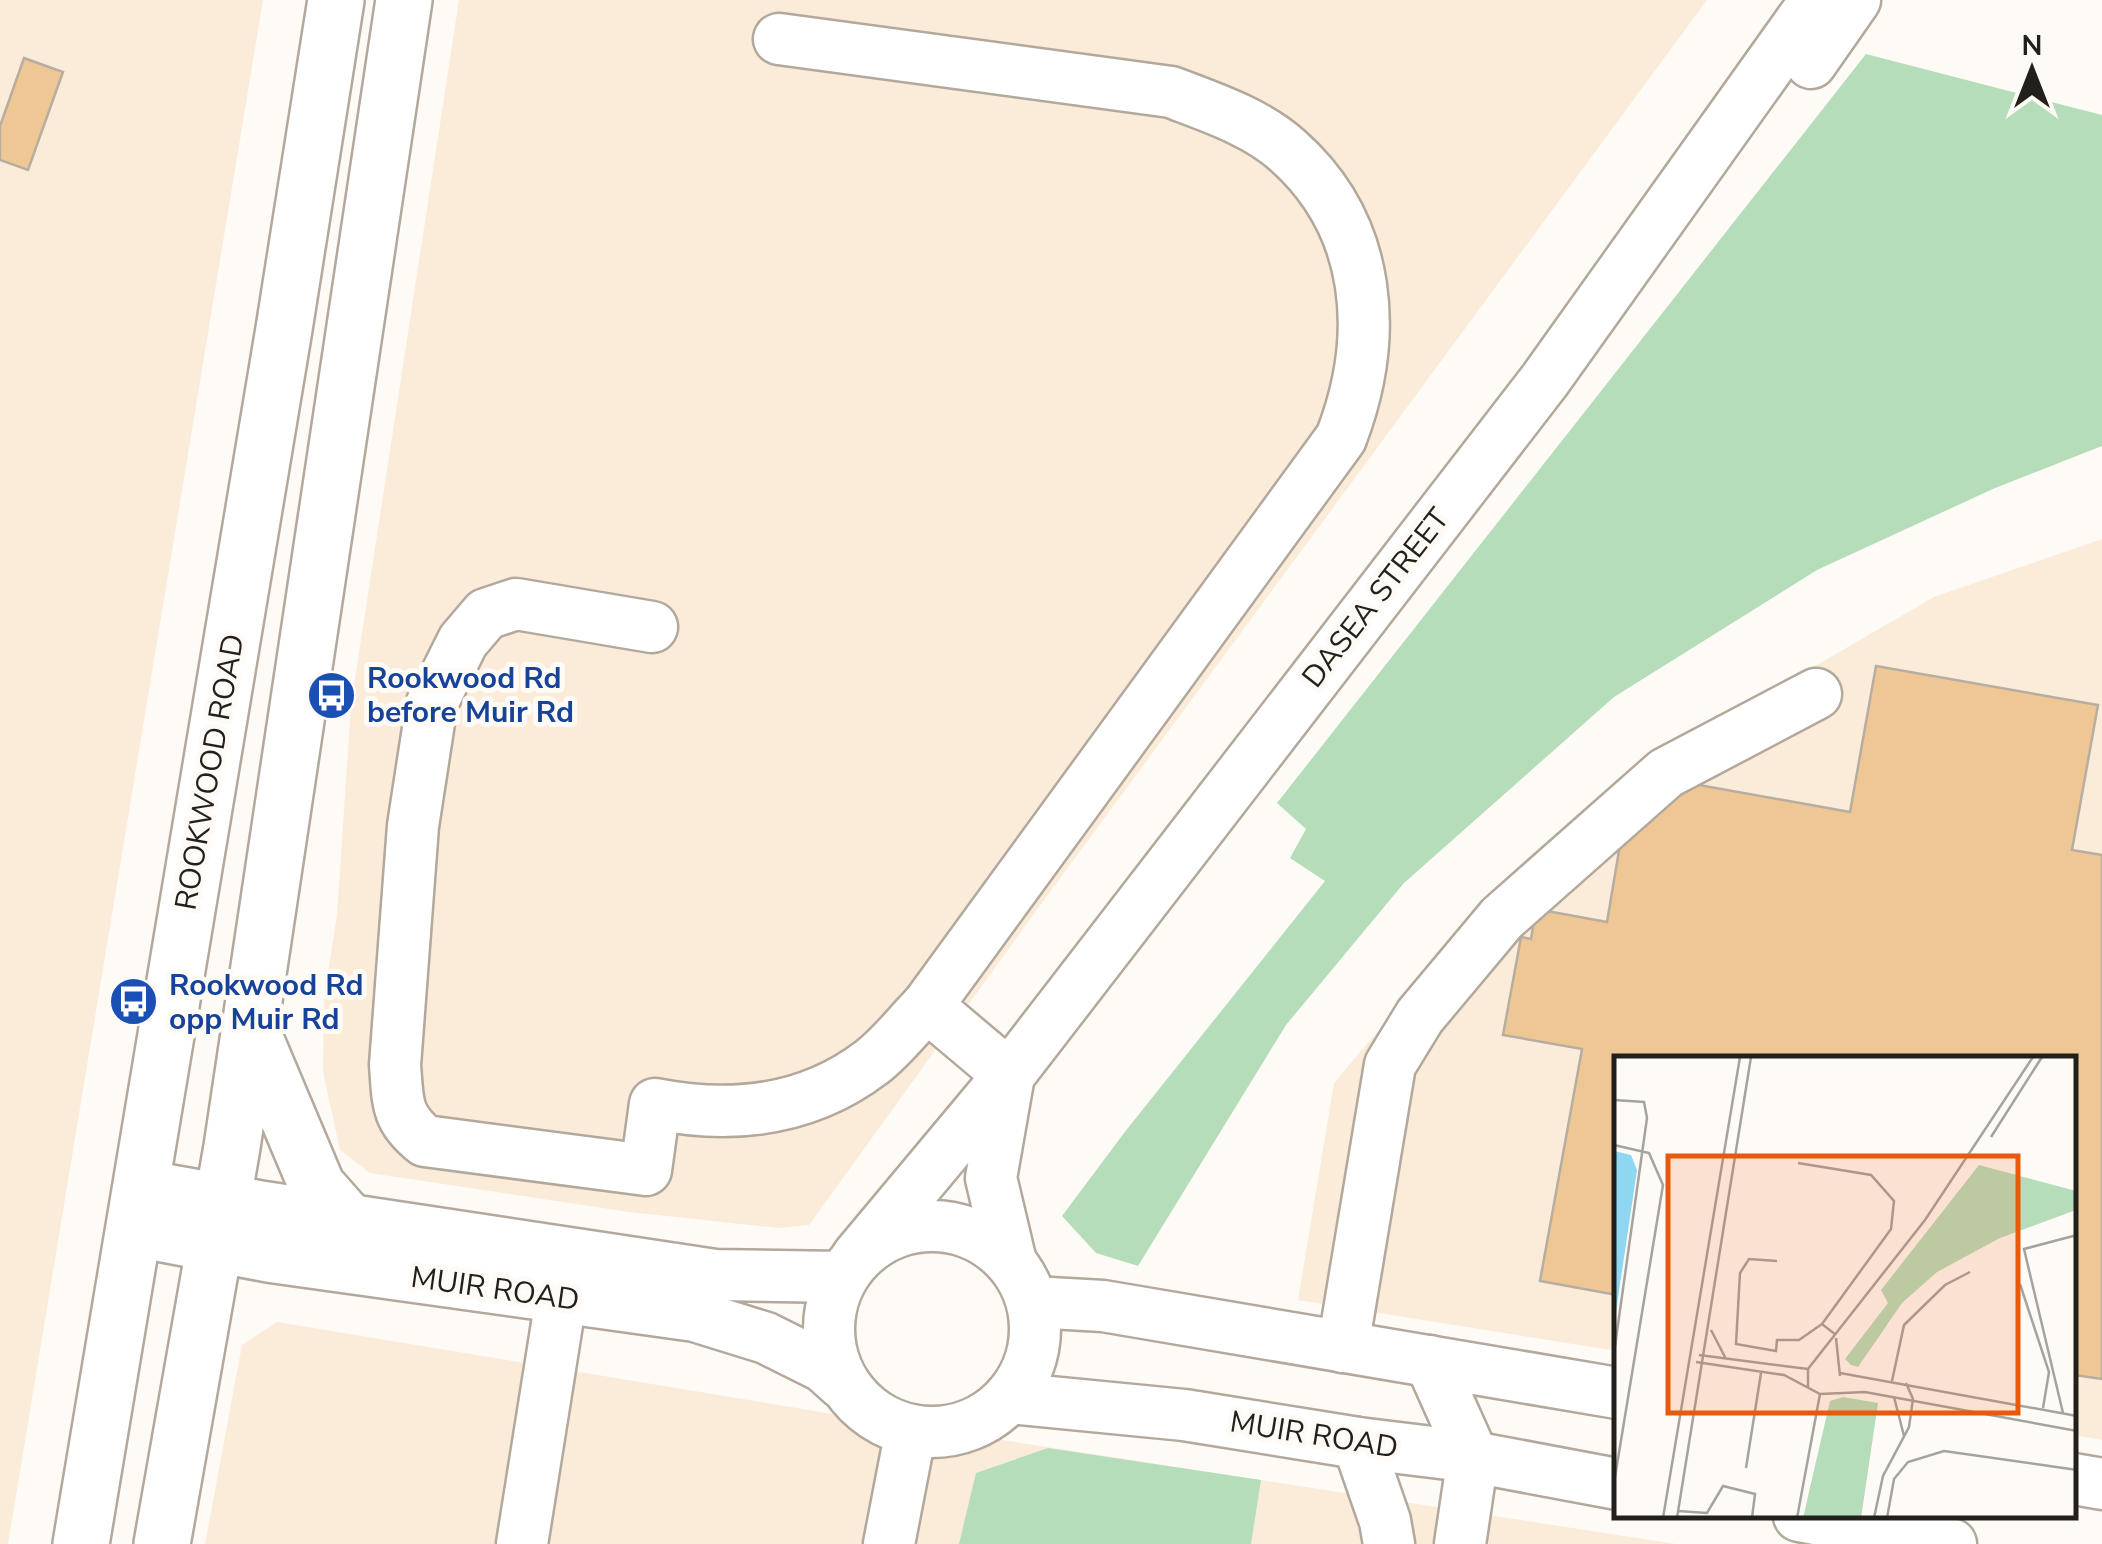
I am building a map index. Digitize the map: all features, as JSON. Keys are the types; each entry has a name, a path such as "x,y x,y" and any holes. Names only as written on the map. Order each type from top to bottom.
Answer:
{"highway":[{"name":"ROOKWOOD ROAD","path":"82,1544 336,0"},
{"path":"162,1544 250,1027 404,0"},
{"path":"250,1027 317,1186 347,1220"}],"street":[{"path":"1734,115 1751,60 1792,0"},
{"name":"DASEA STREET","path":"849,1267 1009,1074 1545,380 1816,0"},
{"path":"1734,115 1795,84 1855,0"},
{"path":"652,627 516,604 486,614 463,641 432,704 413,826 396,1065 398,1100 406,1126 425,1141 646,1170 655,1104 690,1111 735,1112 800,1100 827,1090 874,1061 926,1006 1342,438 1356,400 1364,356 1359,270 1346,226 1318,182 1285,148 1222,111 1171,92 779,40"},
{"path":"1343,1347 1390,1066 1420,1016 1502,918 1666,773 1816,694"},
{"path":"926,1006 1009,1074"},
{"name":"DASEA STREET","path":"1009,1074 991,1178 1021,1282"},
{"name":"MUIR ROAD","path":"137,1208 561,1299 695,1316 766,1338 824,1368 843,1384"},
{"name":"MUIR ROAD","path":"218,1223 347,1220 715,1275 849,1267"},
{"path":"917,1226 952,1228 984,1240 1021,1282 1036,1336 1027,1369 1028,1400 964,1427 938,1432 910,1430 884,1421 861,1406 843,1384 832,1358 828,1331 831,1303 849,1267 884,1237 917,1226"},
{"path":"1021,1282 1103,1306 1614,1392"},
{"path":"522,1544 561,1299"},
{"path":"1430,1361 1473,1458 1460,1544"},
{"name":"MUIR ROAD","path":"1028,1400 1184,1415 1614,1483"},
{"path":"890,1544 910,1430"},
{"path":"1358,1443 1389,1544"},
{"path":"2077,1480 2102,1484"},
{"path":"1815,1519 1951,1544"}],"shaded area":[{"path":"0,0 263,0 8,1544 0,1544"},
{"path":"459,0 1707,0 809,1225 778,1228 629,1212 370,1173 340,1150 323,1072 324,998 337,915 351,705"},
{"path":"2102,539 2102,1440 2077,1435 2077,1056 1614,1056 1614,1351 1298,1300 1334,1083 1480,911 1662,755 1934,597"},
{"path":"277,1322 833,1414 1676,1544 205,1544 242,1345"}],"green space":[{"path":"1866,54 2102,115 2102,446 1995,488 1817,570 1614,697 1404,883 1286,1025 1138,1266 1096,1253 1062,1216 1325,881 1290,858 1306,829 1277,803"},
{"path":"1048,1448 1261,1480 1251,1544 959,1544 976,1473"}],"building":[{"path":"24,58 63,72 28,170 0,160 0,126"},
{"path":"1876,666 2098,705 2072,850 2102,855 2102,1379 2077,1375 2077,1056 1614,1056 1614,1294 1540,1281 1582,1049 1503,1035 1521,937 1531,939 1536,909 1607,922 1623,827 1677,781 1850,812"}],"place":[{"name":"Rookwood Rd before Muir Rd","path":"332,695"},
{"name":"Rookwood Rd opp Muir Rd","path":"134,1002"}]}
